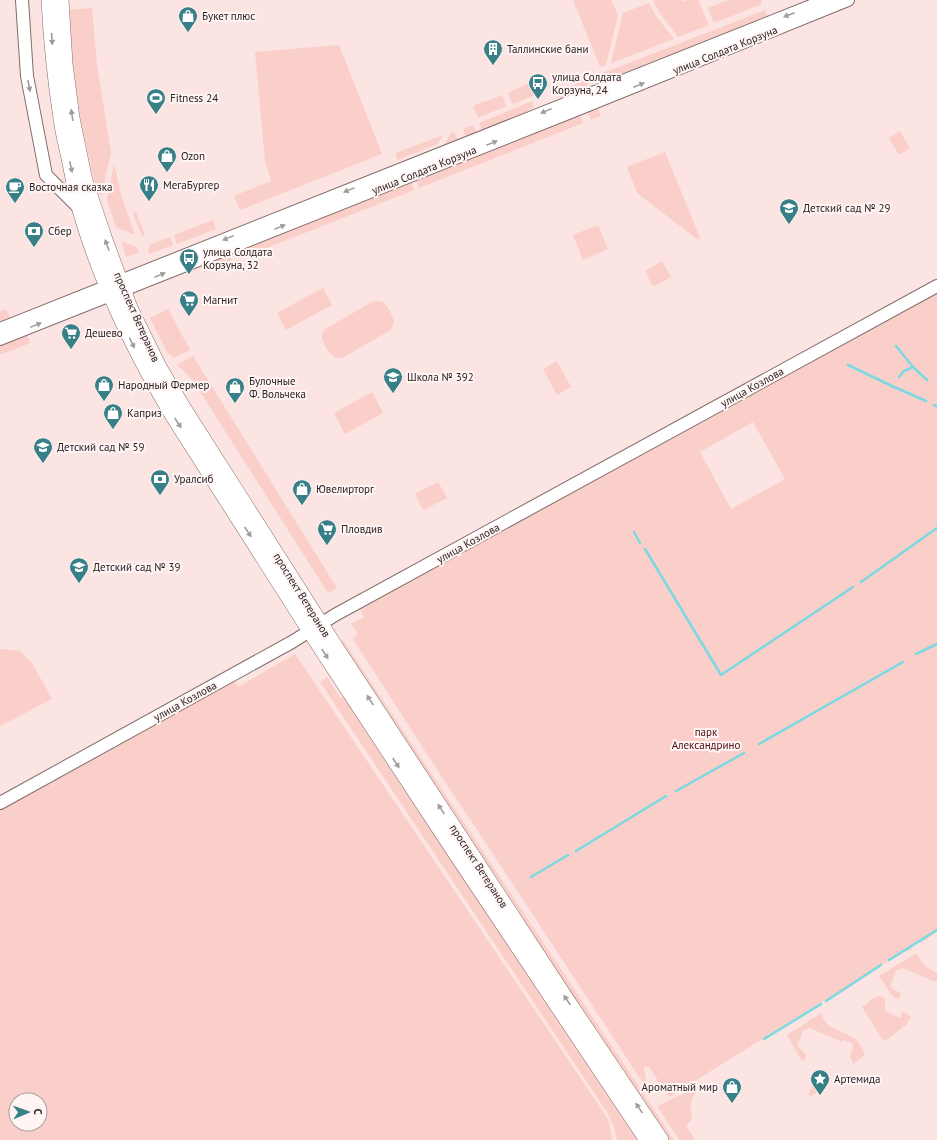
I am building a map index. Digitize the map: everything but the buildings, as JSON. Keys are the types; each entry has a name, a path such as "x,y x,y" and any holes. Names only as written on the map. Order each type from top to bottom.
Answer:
{"main road":[{"name":"проспект Ветеранов","path":"49,0 54,65 61,119 80,209 99,267 130,308 159,367 184,409 456,854 647,1140"},
{"name":"проспект Ветеранов","path":"61,0 65,64 72,118 85,181 115,288"},
{"name":"проспект Ветеранов","path":"316,627 661,1140"}],"street":[{"path":"22,0 27,76 46,175 80,209"},
{"name":"улица Солдата Корзуна","path":"0,339 115,288 826,0"},
{"name":"улица Солдата Корзуна","path":"0,329 115,288 712,55 848,0"},
{"name":"улица Козлова","path":"0,803 292,642 335,615 937,286"}],"green space":[{"path":"573,0 611,0 618,15 606,65 600,67"},
{"path":"681,0 682,2 687,0 698,0 709,25 678,37 660,13 653,1"},
{"path":"728,0 761,0 762,4 714,23 708,8"},
{"path":"649,3 656,16 674,39 611,63 623,13"},
{"path":"92,8 97,64 111,153 101,197 94,180 80,116 73,64 69,10"},
{"path":"765,10 768,18 606,82 603,73"},
{"path":"339,45 382,154 240,210 234,196 271,181 265,161 255,52"},
{"path":"536,80 541,93 512,104 508,93"},
{"path":"585,80 589,89 576,94 559,97 557,92"},
{"path":"502,95 506,106 478,118 473,106"},
{"path":"532,101 534,107 513,119 483,132 479,123"},
{"path":"597,107 601,116 591,120 587,111"},
{"path":"579,114 583,123 419,188 416,179"},
{"path":"473,125 477,134 466,138 463,129"},
{"path":"900,131 910,148 899,155 889,138"},
{"path":"454,132 458,141 443,147 451,133"},
{"path":"443,135 438,144 397,160 396,153"},
{"path":"665,152 701,240 697,239 637,193 627,167"},
{"path":"114,164 122,198 135,235 116,227 107,200"},
{"path":"411,181 414,190 241,258 238,251"},
{"path":"136,212 145,235 142,236 133,214"},
{"path":"213,220 216,229 177,244 174,235"},
{"path":"598,225 608,249 583,260 573,235"},
{"path":"170,237 173,245 149,254 148,251 151,244"},
{"path":"121,241 137,247 139,252 126,257"},
{"path":"229,254 232,261 205,272 202,265"},
{"path":"662,261 671,277 653,287 645,271"},
{"path":"323,288 332,305 286,330 277,313"},
{"name":"парк Александрино","path":"937,291 937,931 921,943 919,942 912,946 911,950 905,950 897,957 891,959 844,990 841,990 669,1097 649,1067 644,1067 647,1089 353,639 358,634 351,624 364,617 359,608","holes":["753,422 785,479 731,509 700,452"]},
{"path":"376,301 383,302 390,311 394,322 391,329 344,357 336,358 333,356 323,342 322,333 327,328"},
{"path":"6,309 10,318 0,322 0,311"},
{"path":"168,309 190,350 174,358 167,352 150,318"},
{"path":"27,334 30,343 0,355 0,345"},
{"path":"193,356 337,588 328,593 194,382 177,365"},
{"path":"557,361 571,387 557,395 543,369"},
{"path":"372,392 383,413 345,434 334,413"},
{"path":"438,482 447,498 423,510 415,494"},
{"path":"343,640 674,1140 666,1140 338,644"},
{"path":"0,649 20,651 32,663 52,699 0,726"},
{"path":"295,654 608,1119 612,1140 0,1140 0,809 234,680 238,687"},
{"path":"327,677 340,698 344,696 639,1140 617,1140 614,1127 607,1112 320,682"},
{"path":"917,953 925,965 937,973 937,980 935,982 903,968 896,971 890,986 894,990 901,993 898,999 893,997 879,976"},
{"path":"879,996 884,997 885,1011 900,1018 902,1012 911,1016 907,1024 885,1041 882,1039 862,1007"},
{"path":"821,1013 823,1019 831,1027 851,1036 856,1040 861,1046 865,1055 853,1064 850,1056 853,1048 852,1043 843,1040 842,1042 810,1028 803,1031 797,1045 806,1055 804,1061 801,1060 787,1035"},
{"path":"813,1084 819,1086 820,1089 812,1096 808,1095"},
{"path":"697,1088 698,1091 693,1097 691,1104 692,1120 686,1125 695,1140 679,1140 657,1106"}],"waterway":[{"path":"896,346 913,367 904,371 899,377"},
{"path":"848,365 926,401"},
{"path":"913,367 927,380"},
{"path":"861,582 937,528"},
{"path":"634,532 640,543"},
{"path":"645,549 721,675 853,587"},
{"path":"916,654 937,644"},
{"path":"759,744 903,662"},
{"path":"676,791 744,753"},
{"path":"576,851 666,796"},
{"path":"531,877 568,855"},
{"path":"889,960 937,930"},
{"path":"826,1001 881,965"},
{"path":"764,1039 821,1004"}],"place":[{"name":"Букет плюс","path":"188,33"},
{"name":"Таллинские бани","path":"493,66"},
{"name":"улица Солдата Корзуна, 24","path":"538,100"},
{"name":"Fitness 24","path":"156,115"},
{"name":"Ozon","path":"167,173"},
{"name":"МегаБургер","path":"149,202"},
{"name":"Восточная сказка","path":"15,204"},
{"name":"Детский сад № 29","path":"789,225"},
{"name":"Сбер","path":"34,248"},
{"name":"улица Солдата Корзуна, 32","path":"189,275"},
{"name":"Магнит","path":"189,317"},
{"name":"Дешево","path":"71,350"},
{"name":"Школа № 392","path":"393,394"},
{"name":"Народный Фермер","path":"104,402"},
{"name":"Булочные Ф. Вольчека","path":"235,404"},
{"name":"Каприз","path":"113,430"},
{"name":"Детский сад № 59","path":"43,464"},
{"name":"Уралсиб","path":"160,496"},
{"name":"Ювелирторг","path":"302,506"},
{"name":"Пловдив","path":"327,546"},
{"name":"Детский сад № 39","path":"79,584"},
{"name":"Артемида","path":"820,1096"},
{"name":"Ароматный мир","path":"732,1104"}]}
